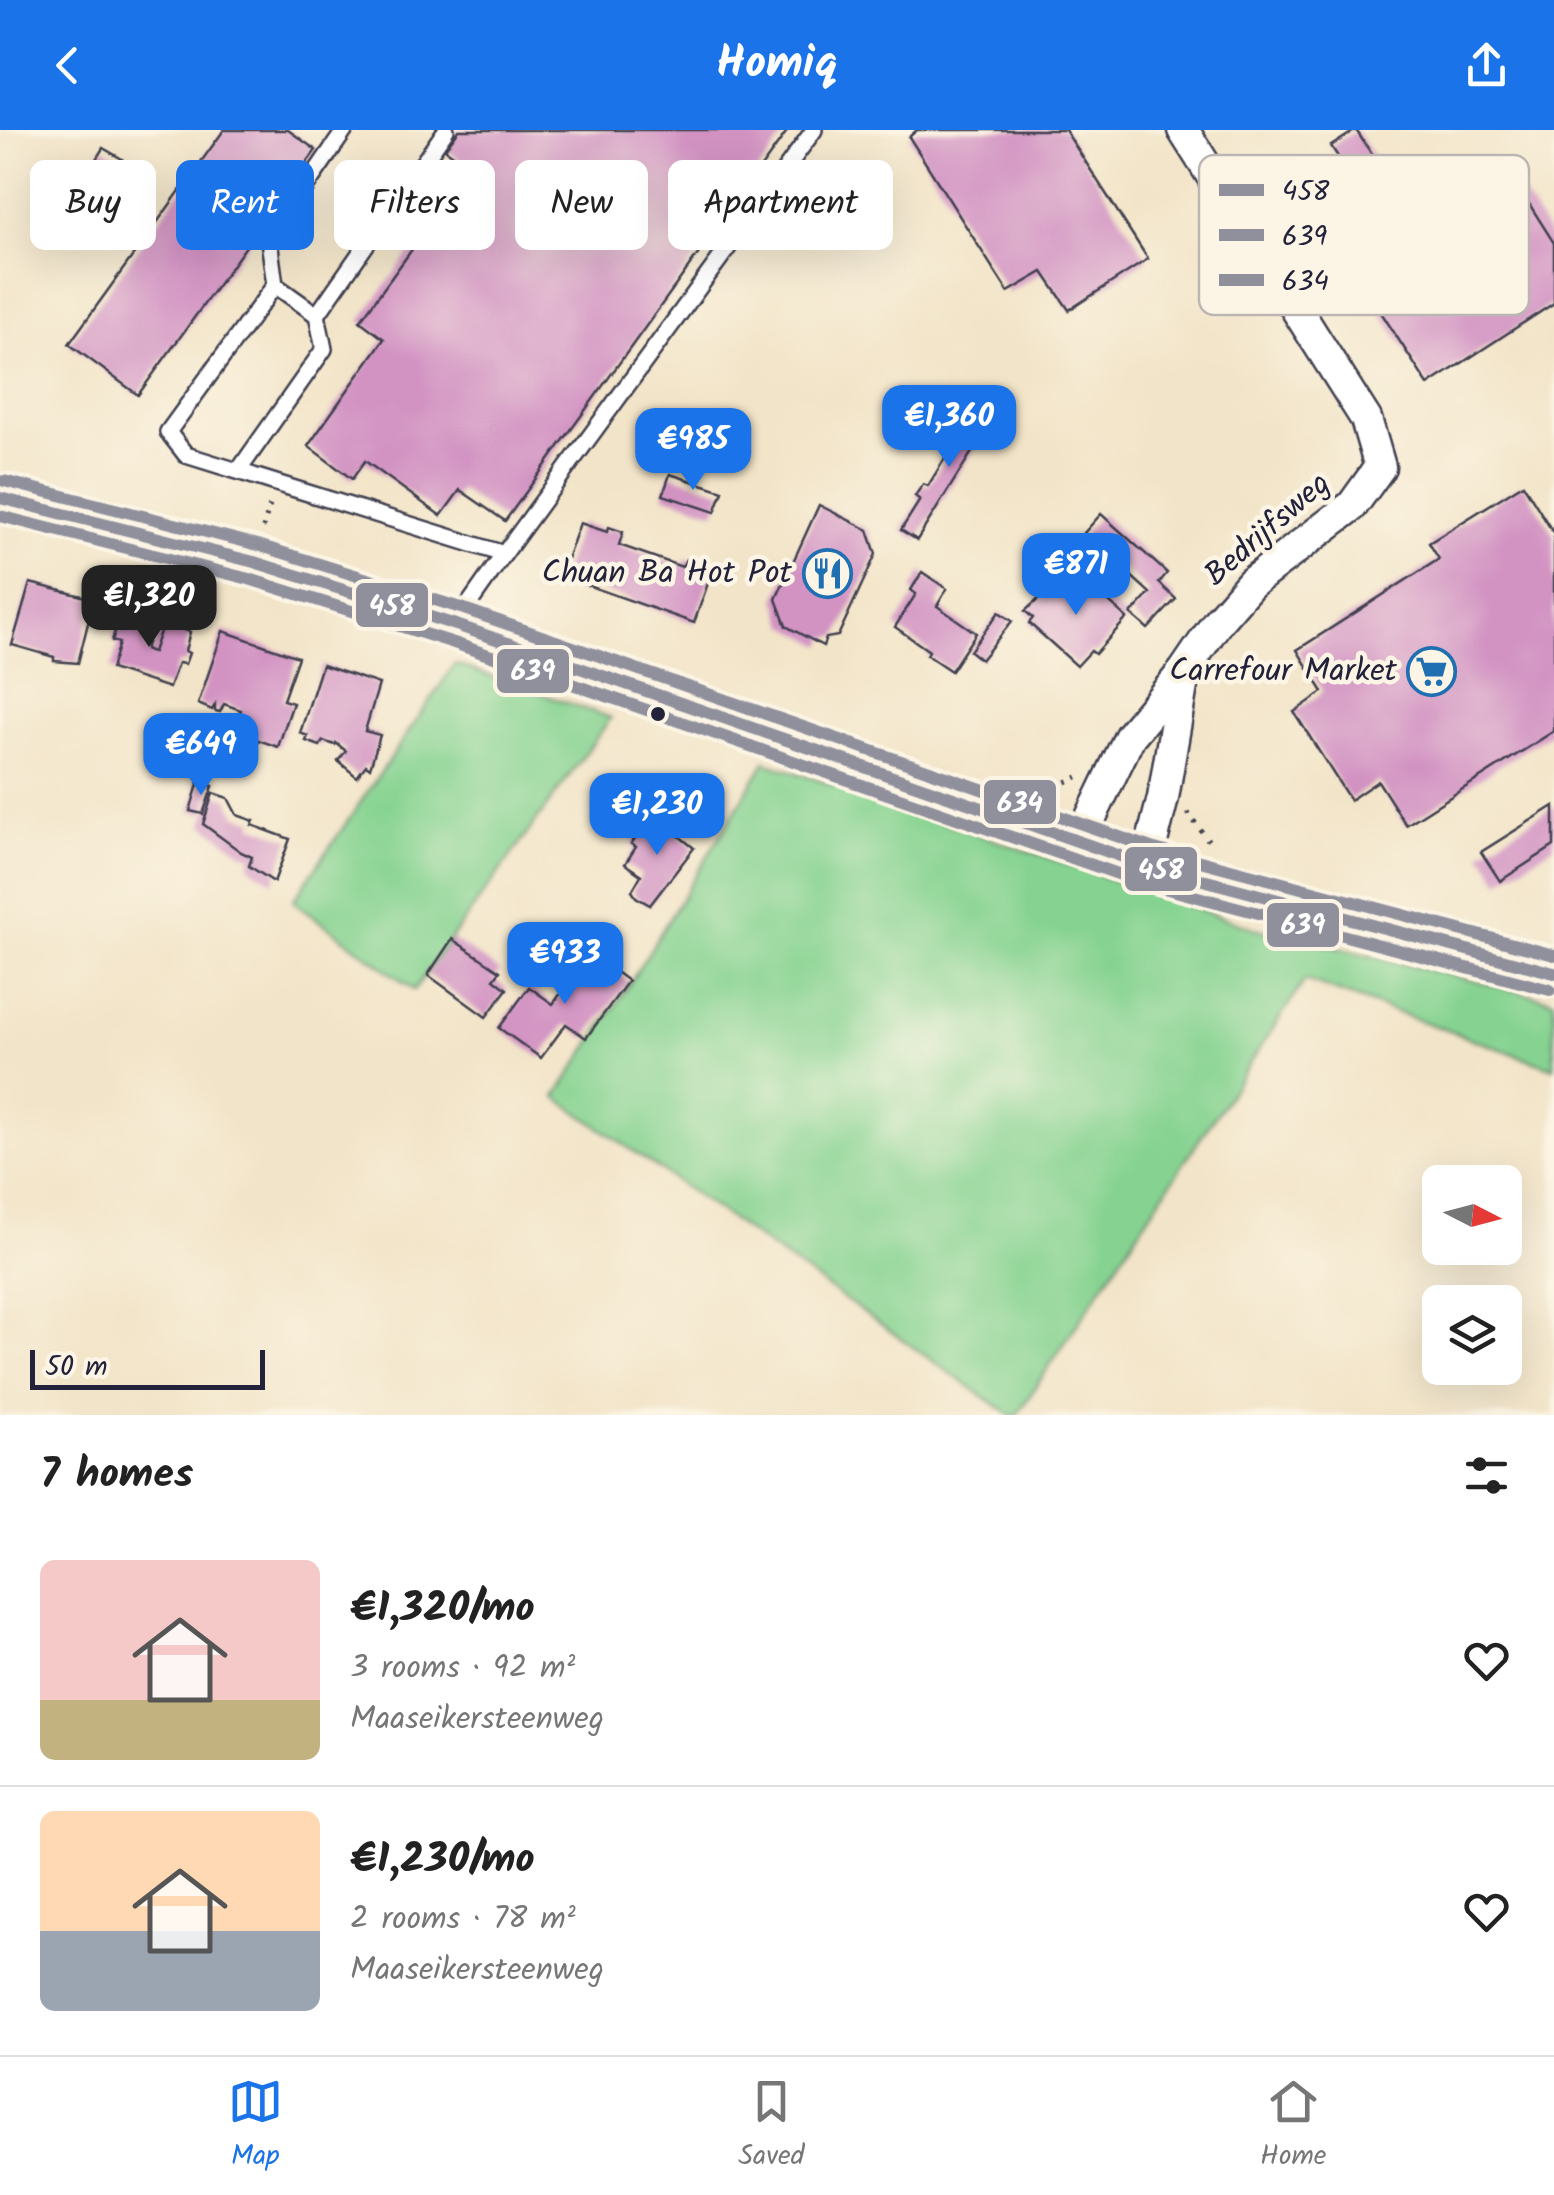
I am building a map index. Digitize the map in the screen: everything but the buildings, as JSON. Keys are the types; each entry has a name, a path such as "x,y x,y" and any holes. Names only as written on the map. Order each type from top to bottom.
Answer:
{"main road":[{"path":"0,498 254,562 459,626 1146,865 1554,973"}],"street":[{"name":"Bedrijfsweg","path":"1183,130 1199,155"},
{"name":"Bedrijfsweg","path":"1079,842 1130,736 1184,671 1218,620 1251,583 1352,506 1380,467 1366,419 1300,315"},
{"name":"Bedrijfsweg","path":"1146,865 1163,798 1184,671"}],"lane":[{"path":"239,470 324,349 317,315 275,284 268,240 342,136 322,130"},
{"path":"317,315 446,130"},
{"path":"459,626 467,607 504,554 814,130"},
{"path":"275,284 168,432 186,456 504,554"}],"green space":[{"path":"455,664 611,718 414,990 293,901"},
{"path":"765,762 1254,928 1554,1000 1554,1068 1305,980 1017,1415 1010,1415 556,1097"}],"transit line":[{"name":"634","path":"4,481 258,545 464,609 1151,848 1554,955"},
{"name":"458","path":"0,498 254,562 459,626 1146,865 1554,973"},
{"name":"639","path":"0,516 249,579 454,643 1141,882 1550,990"}],"place":[{"name":"Chuan Ba Hot Pot","path":"827,573"},
{"name":"Carrefour Market","path":"1432,671"}]}
